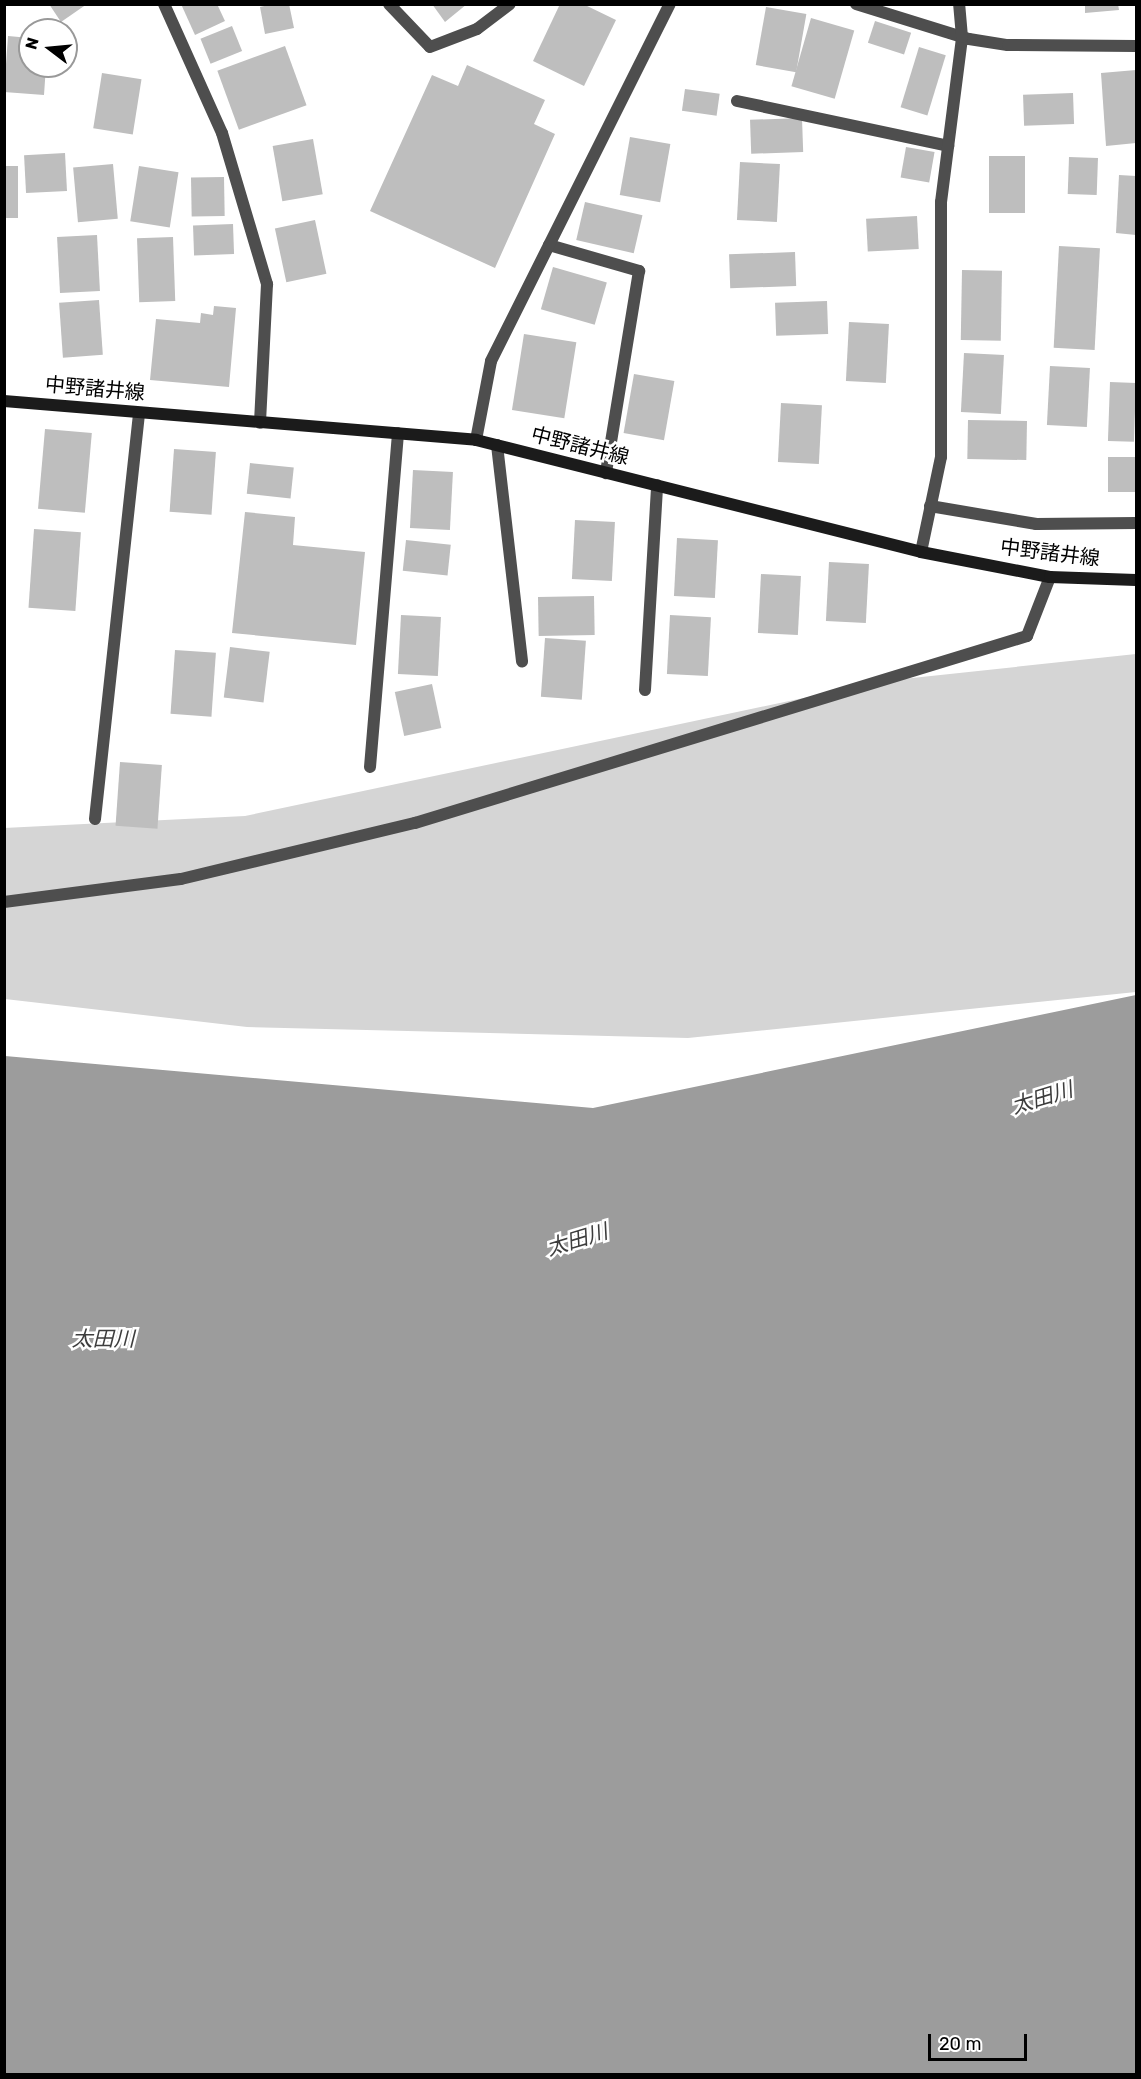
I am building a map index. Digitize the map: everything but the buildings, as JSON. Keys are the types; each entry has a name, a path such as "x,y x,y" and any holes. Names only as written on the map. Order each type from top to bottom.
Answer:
{"main road":[{"name":"中野諸井線","path":"4,401 476,440 921,552 1050,577 1137,580"}],"street":[{"path":"164,4 222,133 267,284 260,423"},
{"path":"389,4 430,47 477,28 510,4"},
{"path":"476,440 491,361 670,4"},
{"path":"856,4 962,37 1054,48 1137,46"},
{"path":"921,552 941,457 941,202 962,37 959,4"},
{"path":"737,101 948,146"},
{"path":"549,245 639,271 606,473"},
{"path":"95,819 138,413"},
{"path":"370,767 398,434"},
{"path":"497,445 522,662"},
{"path":"645,690 657,486"},
{"path":"930,506 1036,524 1137,523"},
{"path":"4,902 181,879 415,823 1027,636 1050,577"}],"shaded area":[{"path":"1136,654 1136,992 688,1038 247,1027 5,999 4,828 245,816 884,681"}],"water":[{"name":"太田川","path":"1136,995 1136,2074 5,2074 5,1056 593,1108"}]}
